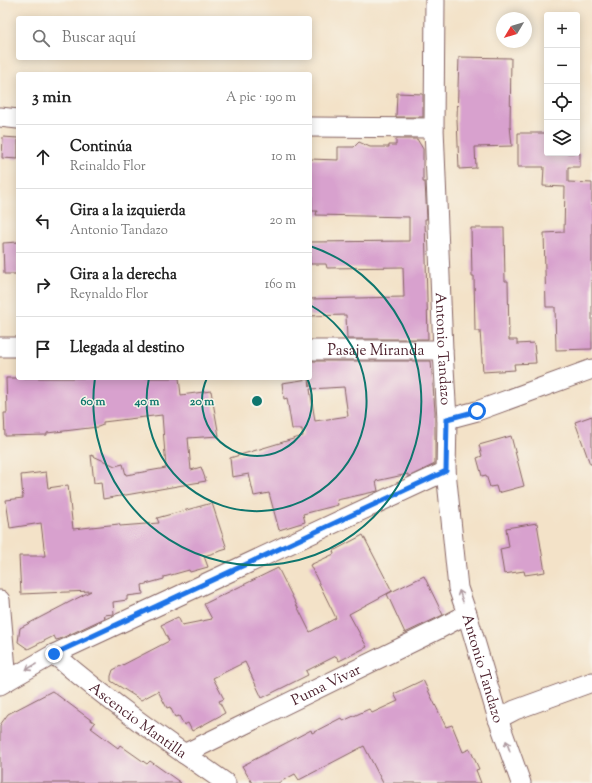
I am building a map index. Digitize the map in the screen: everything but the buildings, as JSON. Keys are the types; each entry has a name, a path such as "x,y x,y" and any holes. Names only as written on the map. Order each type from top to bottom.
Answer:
{"street":[{"name":"Antonio Tandazo","path":"435,0 434,128 447,419 446,471 458,588 498,719 521,783"},
{"path":"0,117 16,118"},
{"path":"312,127 434,128"},
{"path":"0,347 16,347"},
{"name":"Pasaje Miranda","path":"312,350 443,350"},
{"path":"447,419 477,411 592,369"},
{"path":"0,600 4,683 54,654 446,471"},
{"name":"Puma Vivar","path":"184,754 467,614"},
{"name":"Ascencio Mantilla","path":"54,654 79,676 184,754 226,783"},
{"path":"498,719 515,710 592,682"}],"route":[{"path":"54,654 446,471 447,419 477,411"}]}
